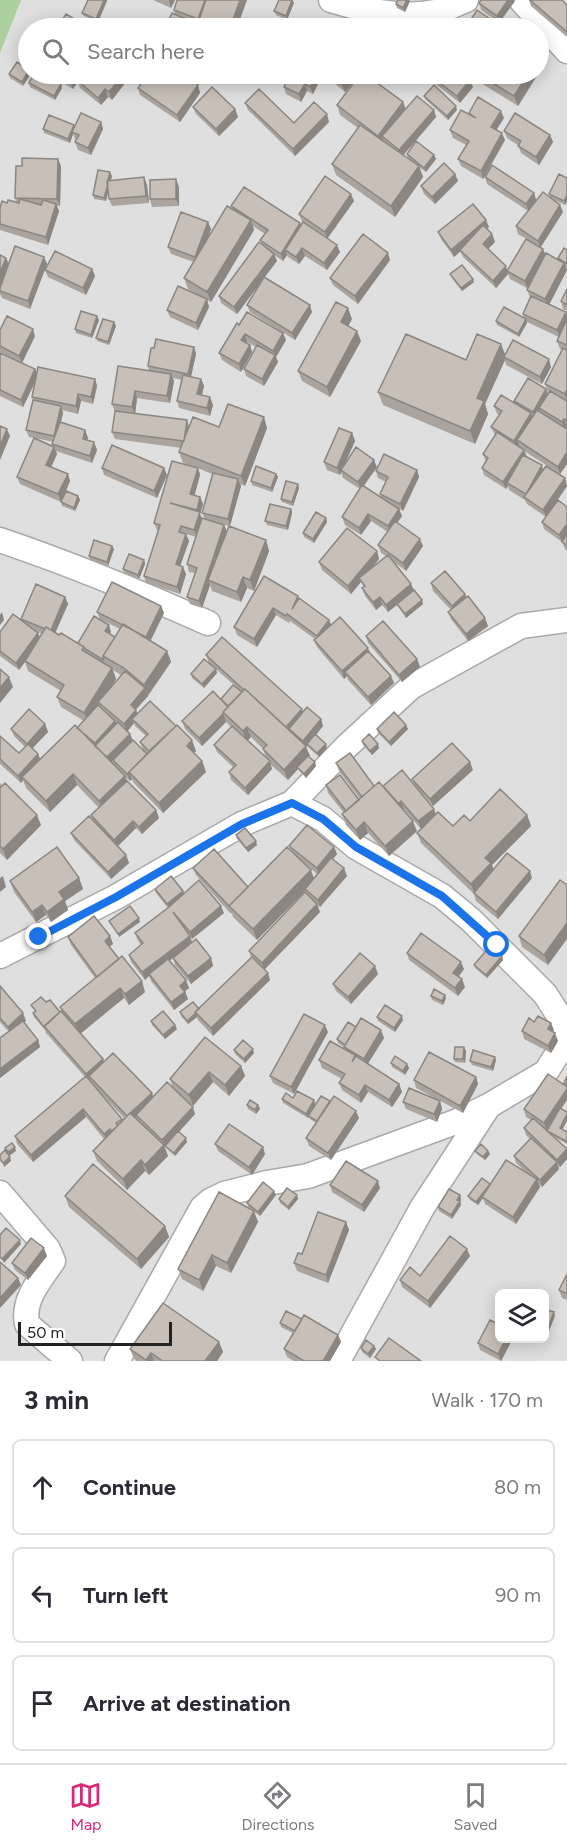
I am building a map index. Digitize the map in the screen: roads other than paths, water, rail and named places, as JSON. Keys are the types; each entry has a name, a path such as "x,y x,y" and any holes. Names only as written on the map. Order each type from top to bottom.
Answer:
{"street":[{"path":"331,0 406,15 436,12 466,0"},
{"path":"521,0 537,18"},
{"path":"549,31 567,51"},
{"path":"0,540 127,586 208,623"},
{"path":"0,956 116,897 242,824 292,803 346,747 411,687 521,626 567,620"},
{"path":"117,1361 202,1208 210,1201 224,1194 267,1182 308,1176 458,1121 546,1072 562,1054 564,1035 561,1019 556,1011 544,994 471,920 442,896 356,847 323,819 292,803"},
{"path":"338,1361 422,1208 490,1105"},
{"path":"0,1193 48,1249 53,1261 27,1302 25,1315 27,1324 70,1361"}]}
